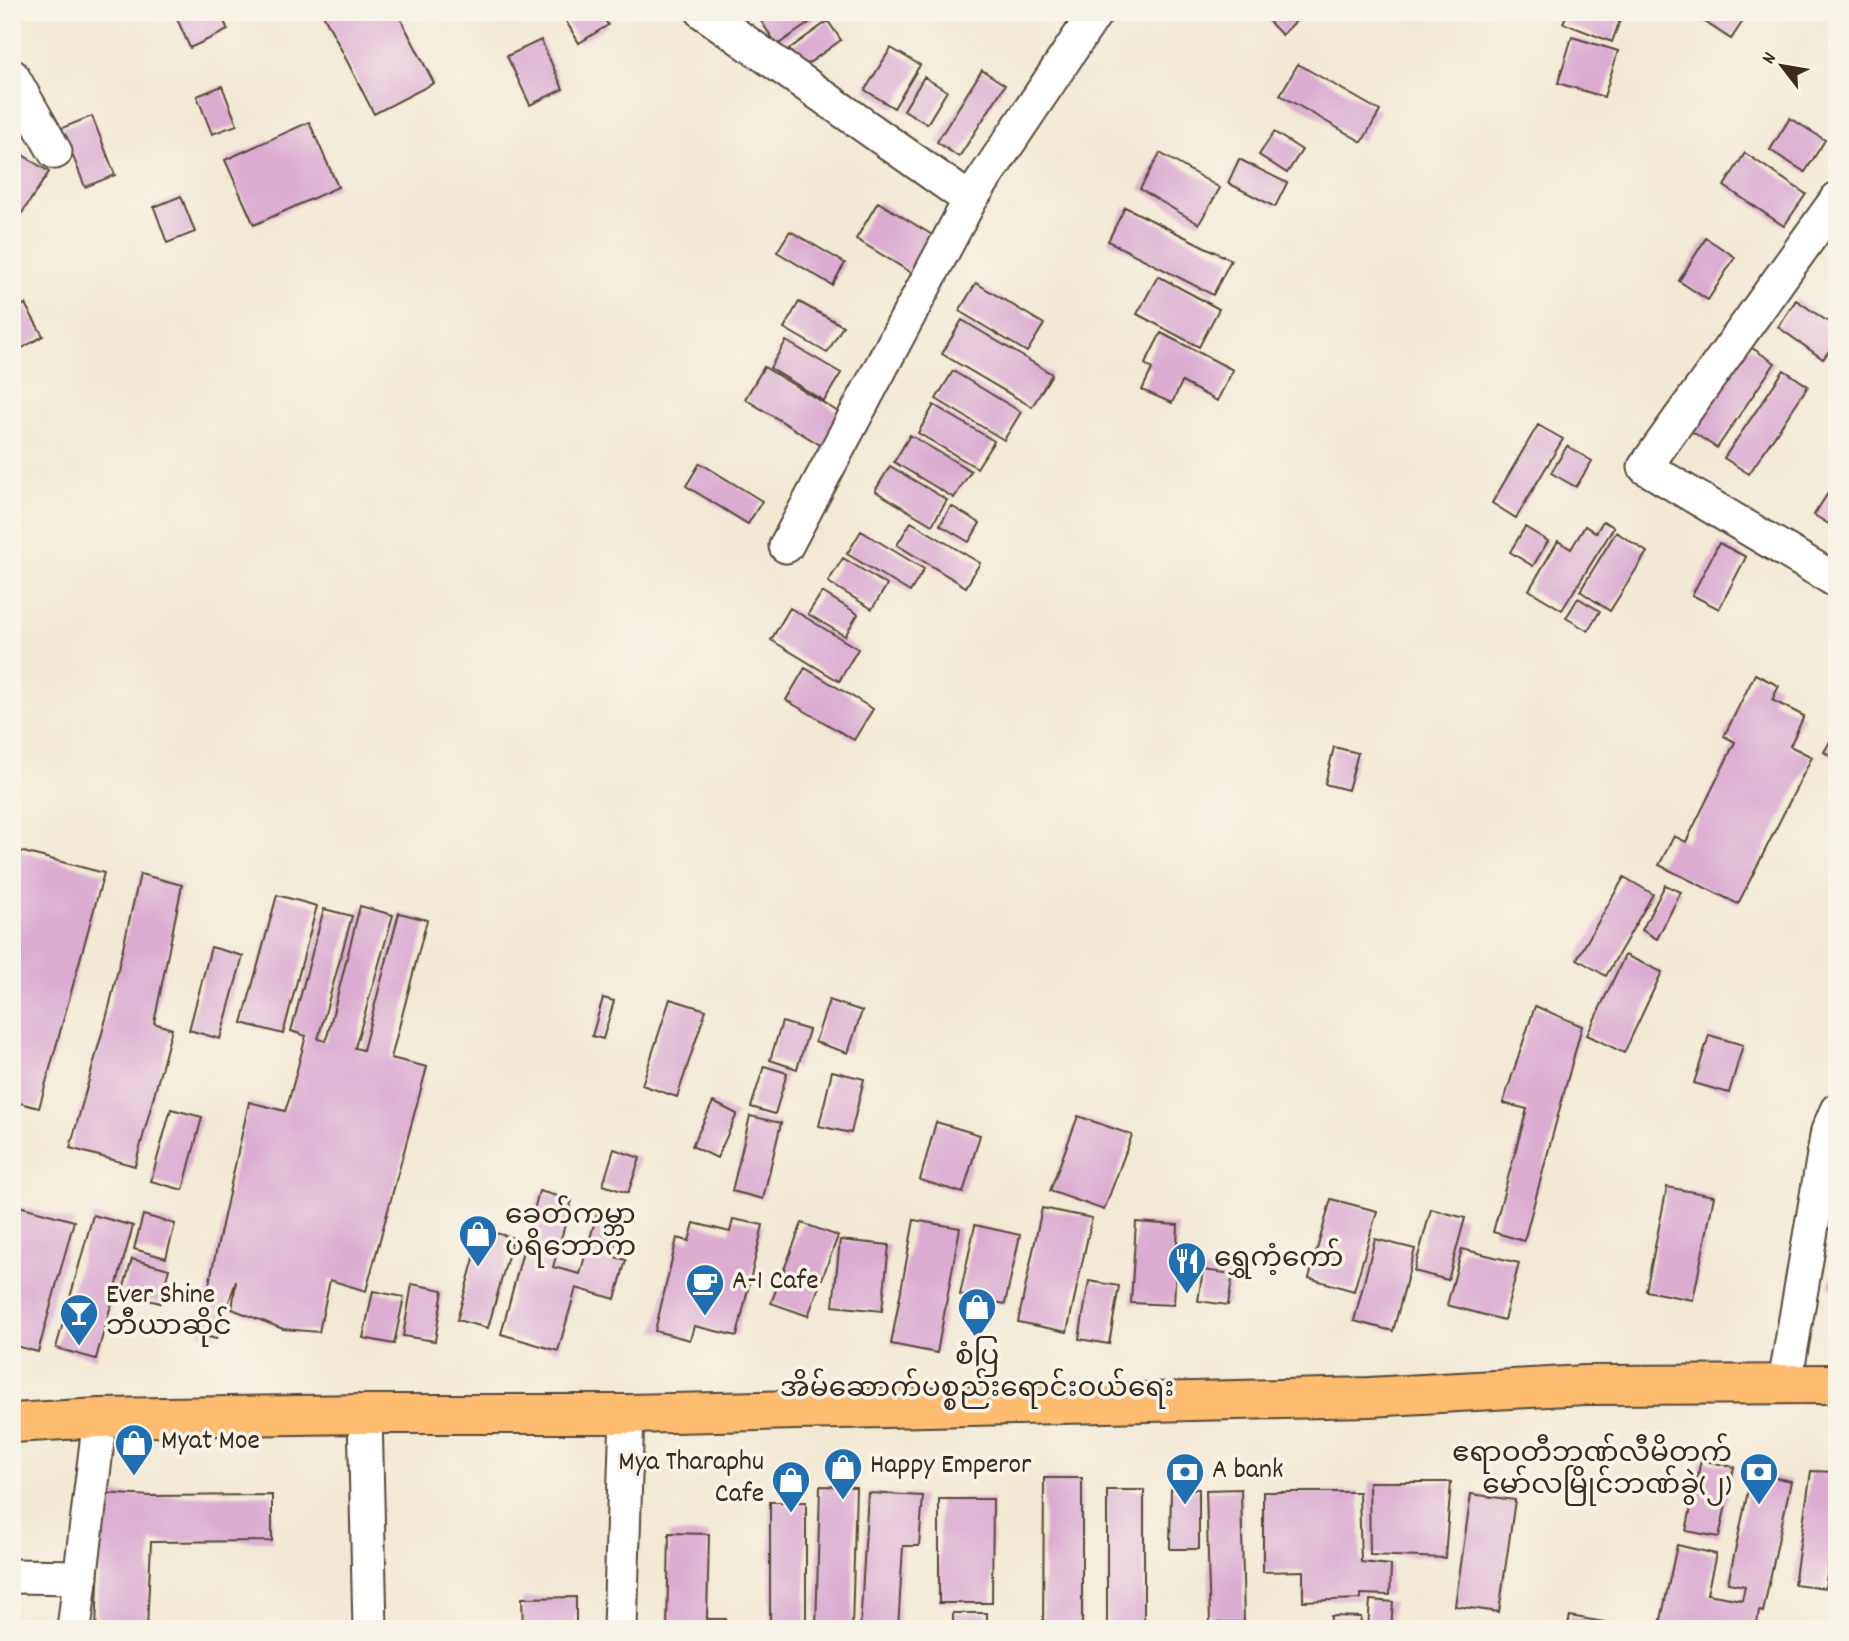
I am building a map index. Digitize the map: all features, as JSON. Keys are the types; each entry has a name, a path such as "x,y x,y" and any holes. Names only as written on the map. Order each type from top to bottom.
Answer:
{"highway":[{"path":"12,1423 100,1418 627,1414 1369,1397 1585,1385 1837,1384"}],"street":[{"path":"703,12 970,200"},
{"path":"786,546 970,200 1096,12"},
{"path":"12,76 55,152"},
{"path":"1837,199 1645,467 1837,581"},
{"path":"1785,1383 1828,1131 1837,1110"},
{"path":"365,1414 370,1629"},
{"path":"620,1629 627,1414"},
{"path":"74,1629 100,1418"},
{"path":"12,1576 81,1577"}],"building":[{"path":"174,12 220,12 228,30 190,48"},
{"path":"322,12 397,12 434,83 374,114"},
{"path":"581,12 600,12 608,25 579,43 566,21"},
{"path":"755,12 825,12 777,45"},
{"path":"1260,12 1305,12 1282,35"},
{"path":"1568,12 1623,12 1612,42 1563,23"},
{"path":"1698,12 1749,12 1731,39 1696,16"},
{"path":"828,21 841,40 802,68 789,49"},
{"path":"1572,37 1618,51 1604,97 1558,83"},
{"path":"541,40 563,89 530,105 507,56"},
{"path":"891,48 920,65 894,108 865,90"},
{"path":"1298,64 1380,111 1362,142 1280,95"},
{"path":"982,70 1005,85 959,157 937,142"},
{"path":"924,77 947,91 927,124 904,110"},
{"path":"222,86 237,125 212,134 197,96"},
{"path":"92,116 115,175 85,187 62,128"},
{"path":"1790,118 1825,140 1805,172 1770,150"},
{"path":"309,122 338,187 254,225 225,160"},
{"path":"1274,132 1302,150 1287,173 1259,155"},
{"path":"12,148 49,172 22,213 12,207"},
{"path":"1160,153 1220,188 1199,224 1140,189"},
{"path":"1745,153 1806,194 1784,226 1724,186"},
{"path":"1239,159 1287,183 1275,207 1228,183"},
{"path":"181,196 195,232 167,243 154,207"},
{"path":"878,202 934,236 912,273 856,239"},
{"path":"1125,207 1231,260 1213,295 1108,241"},
{"path":"790,231 845,263 832,285 777,252"},
{"path":"1706,238 1735,257 1708,300 1679,281"},
{"path":"1158,276 1219,309 1199,347 1137,314"},
{"path":"976,283 1044,324 1027,352 959,311"},
{"path":"1796,300 1837,328 1837,340 1823,359 1778,327"},
{"path":"799,302 843,326 827,353 784,328"},
{"path":"25,304 43,336 12,354 12,306 15,309"},
{"path":"962,320 1052,374 1032,407 942,354"},
{"path":"1161,333 1233,370 1217,401 1182,382 1172,403 1142,390 1152,369 1145,364"},
{"path":"786,341 841,373 824,401 770,368"},
{"path":"1749,346 1775,363 1717,448 1691,431"},
{"path":"764,367 850,419 830,451 745,399"},
{"path":"1784,370 1808,386 1749,474 1724,458"},
{"path":"953,371 1021,412 1004,440 936,399"},
{"path":"934,405 994,441 977,468 918,433"},
{"path":"1538,425 1563,439 1516,518 1492,503"},
{"path":"910,435 971,471 954,498 894,462"},
{"path":"1567,446 1592,461 1576,487 1551,473"},
{"path":"700,463 762,501 748,524 686,486"},
{"path":"890,466 947,500 932,525 875,491"},
{"path":"1837,479 1837,529 1814,515"},
{"path":"951,506 980,523 969,542 940,525"},
{"path":"1603,521 1614,527 1562,610 1529,590 1558,541 1571,549 1585,526 1596,533"},
{"path":"911,522 980,563 966,587 897,545"},
{"path":"1525,527 1548,541 1533,566 1510,552"},
{"path":"861,531 924,569 910,592 847,554"},
{"path":"1616,532 1647,552 1610,611 1580,591"},
{"path":"1719,543 1746,557 1719,609 1692,595"},
{"path":"843,558 887,585 872,609 828,582"},
{"path":"822,592 858,614 845,636 808,614"},
{"path":"1578,598 1600,611 1588,631 1566,618"},
{"path":"790,608 858,649 839,681 771,640"},
{"path":"805,668 873,709 854,740 786,700"},
{"path":"1755,674 1779,686 1772,700 1804,716 1790,746 1812,757 1738,904 1659,865 1674,836 1686,842 1735,742 1724,736"},
{"path":"1837,729 1837,759 1824,752"},
{"path":"1334,747 1358,753 1348,790 1325,784"},
{"path":"12,849 104,873 39,1108 12,1101"},
{"path":"140,874 182,885 154,1023 172,1029 135,1166 70,1148 109,1008"},
{"path":"1624,877 1653,894 1606,976 1577,959"},
{"path":"1665,885 1681,892 1657,939 1642,930"},
{"path":"277,895 317,906 283,1034 242,1023"},
{"path":"360,906 393,915 355,1048 363,1050 399,913 427,920 391,1058 427,1067 366,1291 330,1280 319,1332 283,1329 232,1309 236,1281 216,1339 198,1334 249,1102 285,1111 306,1036 291,1031 324,909 352,916 318,1039 326,1041"},
{"path":"211,947 243,956 220,1039 189,1030"},
{"path":"1625,955 1662,972 1624,1053 1587,1035"},
{"path":"603,998 614,1001 603,1039 592,1036"},
{"path":"670,999 706,1010 677,1097 642,1085"},
{"path":"829,1000 862,1011 848,1053 815,1042"},
{"path":"1535,1006 1582,1026 1524,1241 1493,1232 1527,1109 1503,1103"},
{"path":"782,1022 809,1030 797,1069 770,1060"},
{"path":"1709,1035 1743,1045 1729,1093 1694,1083"},
{"path":"764,1066 787,1073 775,1114 751,1107"},
{"path":"832,1071 864,1079 851,1133 819,1126"},
{"path":"713,1102 737,1114 717,1158 692,1146"},
{"path":"171,1109 202,1117 183,1190 151,1181"},
{"path":"750,1116 781,1123 763,1199 732,1191"},
{"path":"1078,1116 1132,1135 1104,1210 1050,1191"},
{"path":"936,1122 980,1135 963,1193 920,1180"},
{"path":"614,1149 640,1158 628,1193 603,1185"},
{"path":"1667,1187 1714,1196 1693,1300 1646,1291"},
{"path":"539,1191 572,1200 553,1267 580,1274 598,1210 622,1218 612,1256 626,1260 615,1299 576,1288 558,1351 501,1334"},
{"path":"1331,1199 1377,1211 1354,1291 1309,1278"},
{"path":"19,1206 74,1221 38,1352 12,1345 12,1230"},
{"path":"1042,1208 1092,1218 1067,1332 1018,1322"},
{"path":"1431,1209 1465,1218 1448,1280 1414,1271"},
{"path":"93,1215 133,1226 96,1359 56,1348"},
{"path":"143,1215 175,1224 166,1258 134,1249"},
{"path":"733,1219 763,1225 737,1336 694,1326 690,1340 655,1331 677,1238 689,1241 694,1223 730,1232"},
{"path":"914,1220 960,1228 937,1353 891,1344"},
{"path":"1136,1222 1178,1225 1174,1305 1131,1303"},
{"path":"802,1223 838,1236 808,1316 771,1303"},
{"path":"975,1225 1020,1235 1005,1304 960,1295"},
{"path":"482,1229 513,1238 488,1328 457,1320"},
{"path":"1375,1239 1415,1249 1393,1331 1354,1321"},
{"path":"840,1240 889,1245 882,1311 833,1306"},
{"path":"1462,1249 1519,1263 1504,1320 1447,1305"},
{"path":"132,1259 169,1269 160,1303 122,1293"},
{"path":"1837,1260 1837,1289 1829,1287"},
{"path":"1203,1270 1233,1274 1228,1305 1198,1301"},
{"path":"1089,1281 1119,1286 1109,1344 1079,1339"},
{"path":"412,1284 443,1290 435,1341 403,1336"},
{"path":"373,1291 404,1297 394,1344 363,1338"},
{"path":"1701,1460 1734,1467 1719,1537 1686,1531"},
{"path":"1811,1471 1837,1472 1837,1510 1825,1588 1794,1584"},
{"path":"1752,1473 1791,1481 1763,1612 1759,1611 1756,1629 1659,1629 1677,1545 1716,1554 1707,1594 1742,1600 1745,1586 1728,1583"},
{"path":"1044,1478 1082,1478 1082,1629 1043,1629"},
{"path":"1369,1482 1451,1482 1445,1558 1370,1555"},
{"path":"820,1486 856,1487 852,1629 816,1629"},
{"path":"1171,1489 1199,1489 1199,1549 1170,1549"},
{"path":"1241,1489 1244,1622 1210,1623 1206,1490"},
{"path":"1107,1490 1144,1490 1144,1629 1107,1629"},
{"path":"1263,1492 1359,1492 1361,1562 1391,1565 1390,1595 1361,1594 1361,1599 1303,1601 1303,1571 1263,1572"},
{"path":"102,1493 151,1496 272,1495 272,1541 151,1542 147,1629 96,1629"},
{"path":"868,1493 923,1496 919,1546 903,1546 898,1629 860,1629"},
{"path":"1471,1494 1515,1500 1499,1612 1455,1606"},
{"path":"939,1499 993,1499 992,1603 939,1603"},
{"path":"770,1502 806,1502 806,1629 770,1629"},
{"path":"669,1533 709,1534 707,1619 726,1619 726,1629 667,1629"},
{"path":"576,1597 576,1629 523,1629 522,1598"},
{"path":"1370,1600 1393,1602 1391,1629 1368,1629"},
{"path":"953,1613 987,1613 987,1629 953,1629"},
{"path":"1331,1616 1361,1617 1360,1629 1330,1629"},
{"path":"1570,1616 1632,1627 1632,1629 1567,1629"},
{"path":"12,1619 41,1620 41,1629 12,1629"},
{"path":"169,1622 223,1623 223,1629 169,1629"}],"place":[{"name":"ခေတ်ကမ္ဘာ ပရိဘောက","path":"478,1268"},
{"name":"ရွှေကံ့ကော်","path":"1187,1295"},
{"name":"A-1 Cafe","path":"705,1317"},
{"name":"စံပြ အိမ်ဆောက်ပစ္စည်းရောင်းဝယ်ရေး","path":"977,1341"},
{"name":"Ever Shine ဘီယာဆိုင်","path":"79,1347"},
{"name":"Myat Moe","path":"134,1477"},
{"name":"Happy Emperor","path":"843,1501"},
{"name":"A bank","path":"1185,1506"},
{"name":"ဧရာဝတီဘဏ်လီမိတက် မော်လမြိုင်ဘဏ်ခွဲ(၂)","path":"1759,1506"},
{"name":"Mya Tharaphu Cafe","path":"791,1514"}]}
